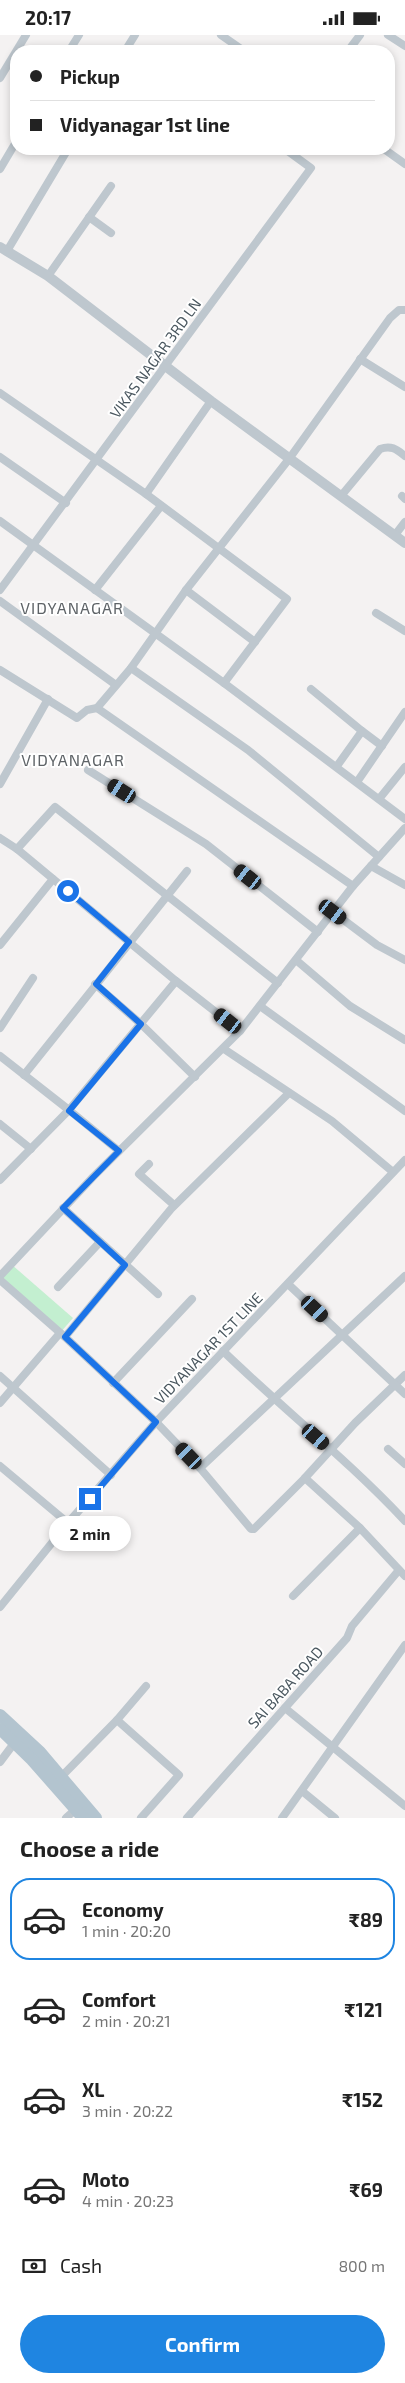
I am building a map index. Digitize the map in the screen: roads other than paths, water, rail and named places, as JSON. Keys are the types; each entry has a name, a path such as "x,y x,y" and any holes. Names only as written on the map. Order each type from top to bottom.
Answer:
{"main road":[{"path":"0,1715 40,1752 96,1818"},
{"path":"0,1729 80,1813"}],"street":[{"path":"221,35 235,45"},
{"path":"388,35 405,46"},
{"path":"0,78 10,61"},
{"path":"0,169 10,152"},
{"path":"64,155 4,249 48,275 211,401 405,543"},
{"name":"VIKAS NAGAR 3RD LN","path":"0,590 98,460 311,168 293,155"},
{"path":"393,155 405,163"},
{"path":"48,275 111,186"},
{"path":"89,217 111,233"},
{"path":"0,670 77,718 87,711 97,708 131,669 186,590 220,550 289,459 390,317 399,310 405,310"},
{"path":"360,359 405,387"},
{"path":"0,393 146,494 287,599 224,683"},
{"path":"146,494 211,401"},
{"path":"341,496 380,449 393,447 405,456"},
{"path":"0,457 66,503"},
{"path":"95,590 161,505"},
{"path":"0,521 338,766 405,819"},
{"path":"395,535 405,522"},
{"path":"186,590 254,642"},
{"path":"0,601 116,685"},
{"path":"376,613 405,631"},
{"path":"131,669 248,750 379,857"},
{"path":"311,689 382,746"},
{"path":"0,783 48,699"},
{"path":"97,708 353,887"},
{"path":"358,782 405,712"},
{"path":"338,766 362,731"},
{"path":"379,799 405,767"},
{"path":"88,771 206,844 318,932"},
{"path":"17,849 55,807 278,983"},
{"path":"405,828 353,887 224,1049 63,1208 0,1278 156,1422 200,1468 251,1529 254,1529 305,1478 355,1423 405,1375"},
{"path":"0,839 17,849 176,981 240,1031"},
{"path":"371,866 405,885"},
{"path":"24,1075 187,871"},
{"path":"0,945 53,879"},
{"path":"333,912 377,945 405,959"},
{"path":"296,960 350,1006 405,1040"},
{"path":"0,1028 33,978"},
{"path":"0,1180 69,1111 176,981"},
{"path":"96,984 196,1077"},
{"path":"260,1006 405,1111"},
{"path":"224,1049 332,1121 393,1173"},
{"path":"0,1056 119,1151"},
{"path":"0,1403 125,1265 174,1205 288,1093"},
{"path":"0,1124 31,1149"},
{"name":"VIDYANAGAR 1ST LINE","path":"0,1607 68,1523 156,1422 405,1160"},
{"path":"149,1164 140,1174 174,1205"},
{"path":"63,1208 158,1294"},
{"path":"58,1287 100,1242"},
{"path":"200,1468 405,1276"},
{"path":"288,1284 405,1395"},
{"path":"113,1383 192,1299"},
{"path":"223,1351 273,1399 369,1483 405,1521"},
{"path":"0,1375 111,1475"},
{"path":"388,1449 405,1464"},
{"path":"0,1466 68,1523"},
{"path":"305,1478 360,1528 402,1573"},
{"path":"293,1596 360,1528"},
{"name":"SAI BABA ROAD","path":"187,1818 347,1638 352,1626 402,1573"},
{"path":"282,1818 405,1645"},
{"path":"61,1777 146,1686"},
{"path":"284,1708 405,1806"},
{"path":"116,1720 179,1775 141,1818"},
{"path":"0,1762 14,1742"},
{"path":"302,1791 335,1818"},
{"path":"66,1818 80,1813"}],"district":[{"name":"VIDYANAGAR","path":"72,607"},
{"name":"VIDYANAGAR","path":"73,759"}]}
